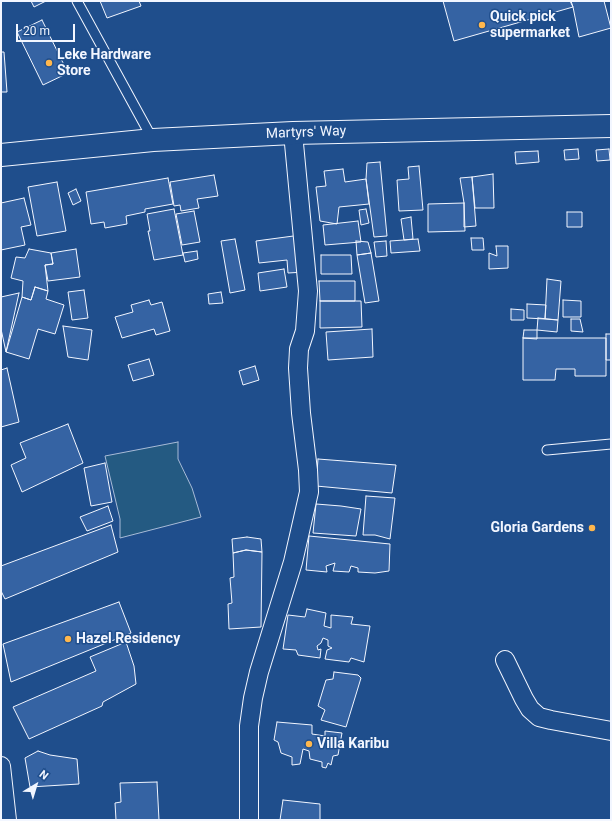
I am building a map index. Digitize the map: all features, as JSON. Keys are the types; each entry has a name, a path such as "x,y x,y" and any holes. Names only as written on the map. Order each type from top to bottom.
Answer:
{"main road":[{"name":"Martyrs' Way","path":"1,155 153,140 293,133 611,126"}],"street":[{"path":"249,820 249,726 253,698 259,672 293,562 309,492 298,368 300,350 306,331 308,291 293,133"},
{"path":"505,660 524,699 530,709 539,717 611,731"},
{"path":"1,766 7,820"}],"lane":[{"path":"78,1 153,140"},
{"path":"547,450 611,444"}],"shaded area":[{"path":"178,442 178,459 192,488 201,517 120,538 120,519 105,456"}],"building":[{"path":"31,1 46,1 34,7"},
{"path":"100,1 139,1 141,6 107,18"},
{"path":"443,1 571,1 573,7 454,41"},
{"path":"570,1 604,1 611,28 579,37 573,7"},
{"path":"42,20 68,73 43,85 17,32"},
{"path":"1,52 4,52 7,92 1,92"},
{"path":"578,149 579,159 565,160 564,150"},
{"path":"609,149 610,160 597,161 596,150"},
{"path":"538,151 539,162 516,164 515,152"},
{"path":"380,162 387,236 374,237 366,179 367,163"},
{"path":"419,166 423,210 399,211 397,180 409,179 408,167"},
{"path":"343,169 345,182 366,179 369,204 339,207 337,224 320,221 316,187 326,186 324,171"},
{"path":"493,174 494,208 475,208 472,177"},
{"path":"214,175 218,196 197,199 199,208 181,211 180,205 174,206 170,182"},
{"path":"472,177 476,226 464,227 464,203 460,178"},
{"path":"168,178 173,204 145,209 145,212 126,216 127,224 105,228 104,222 91,224 86,192"},
{"path":"57,182 66,231 37,236 28,187"},
{"path":"76,189 81,201 73,205 68,193"},
{"path":"24,198 31,225 21,227 25,245 1,250 1,203"},
{"path":"464,203 465,231 428,232 428,204"},
{"path":"174,209 183,255 154,260 148,231 150,231 147,214"},
{"path":"366,209 369,223 361,225 359,210"},
{"path":"194,211 200,242 182,245 176,214"},
{"path":"567,212 582,212 582,227 567,227"},
{"path":"411,217 413,239 404,240 401,219"},
{"path":"358,221 361,242 325,245 323,225"},
{"path":"301,235 305,272 288,273 287,260 259,263 256,241"},
{"path":"471,238 483,238 484,250 472,250"},
{"path":"235,239 245,290 230,293 221,241"},
{"path":"418,239 420,251 391,253 390,241"},
{"path":"356,241 368,242 371,253 357,255"},
{"path":"386,241 387,256 376,257 374,242"},
{"path":"496,246 508,246 508,268 489,269 489,253 497,256"},
{"path":"29,249 51,253 53,264 45,265 48,291 35,287 31,300 22,297 23,281 11,278 16,257 25,258"},
{"path":"76,249 80,277 48,281 45,265 53,264 51,253"},
{"path":"197,251 198,259 185,262 183,253"},
{"path":"371,253 379,301 365,303 357,255"},
{"path":"321,255 351,255 352,274 321,274"},
{"path":"284,269 287,287 260,291 258,273"},
{"path":"547,279 561,281 558,320 545,319"},
{"path":"319,281 355,281 355,301 320,301"},
{"path":"35,287 48,291 46,299 64,305 55,334 38,329 29,359 6,352 22,297 31,300"},
{"path":"84,290 88,318 72,320 68,292"},
{"path":"221,292 223,303 209,304 208,294"},
{"path":"19,293 6,352 1,329 1,297"},
{"path":"149,300 151,305 162,302 170,331 156,335 154,329 122,338 115,317 133,312 131,305"},
{"path":"563,300 581,301 581,317 563,317"},
{"path":"320,301 361,301 362,327 320,328"},
{"path":"527,304 546,305 545,319 527,318"},
{"path":"511,309 524,310 524,320 511,320"},
{"path":"538,318 558,320 557,332 537,330"},
{"path":"571,319 580,319 583,332 571,331"},
{"path":"63,326 92,330 88,360 68,357"},
{"path":"372,329 373,357 328,360 326,332"},
{"path":"524,330 537,330 537,339 523,338"},
{"path":"606,334 611,334 611,360 606,360"},
{"path":"523,338 606,338 606,376 575,376 575,369 556,369 555,380 523,380"},
{"path":"149,359 154,375 133,381 128,365"},
{"path":"255,366 259,380 243,385 239,371"},
{"path":"7,368 19,422 1,427 1,370"},
{"path":"68,424 83,463 22,492 11,465 26,458 20,443"},
{"path":"318,459 396,465 392,493 316,486"},
{"path":"105,463 112,502 91,506 84,468"},
{"path":"366,496 395,498 390,539 375,535 363,535"},
{"path":"316,504 361,509 356,536 313,533"},
{"path":"108,506 113,521 87,531 80,517"},
{"path":"111,525 118,552 5,599 1,591 1,566"},
{"path":"309,536 390,544 389,571 375,573 358,572 358,568 351,566 349,572 333,571 335,563 326,566 327,572 306,570"},
{"path":"247,537 261,539 262,552 246,550 233,553 232,539"},
{"path":"246,550 262,552 261,627 229,629 228,604 232,603 230,578 234,577 233,553"},
{"name":"Hazel Residency","path":"119,602 131,633 11,682 3,644"},
{"path":"307,609 326,613 324,626 331,628 331,615 353,617 351,624 370,626 364,662 351,658 349,662 325,659 327,650 332,648 328,646 328,640 323,638 321,643 317,646 318,650 321,649 320,658 298,655 296,650 283,649 288,615 305,617"},
{"path":"126,642 134,666 136,684 103,702 102,706 29,739 13,707 96,671 90,657"},
{"path":"334,672 358,675 361,678 346,727 321,720 325,710 318,706 326,680 333,679"},
{"name":"Villa Karibu","path":"277,722 312,725 312,734 325,736 325,731 342,733 338,755 333,756 331,765 328,763 326,768 322,767 322,762 310,759 309,751 303,749 300,764 292,765 292,757 281,753 278,742 274,740"},
{"path":"38,751 50,755 77,759 79,784 30,787 25,758"},
{"path":"157,782 159,820 116,820 115,803 121,802 120,783"},
{"path":"283,800 320,804 320,820 280,820"}],"place":[{"name":"Quick pick supermarket","path":"482,25"},
{"name":"Leke Hardware Store","path":"49,63"},
{"name":"Gloria Gardens","path":"592,528"},
{"name":"Hazel Residency","path":"68,639"},
{"name":"Villa Karibu","path":"309,744"}]}
